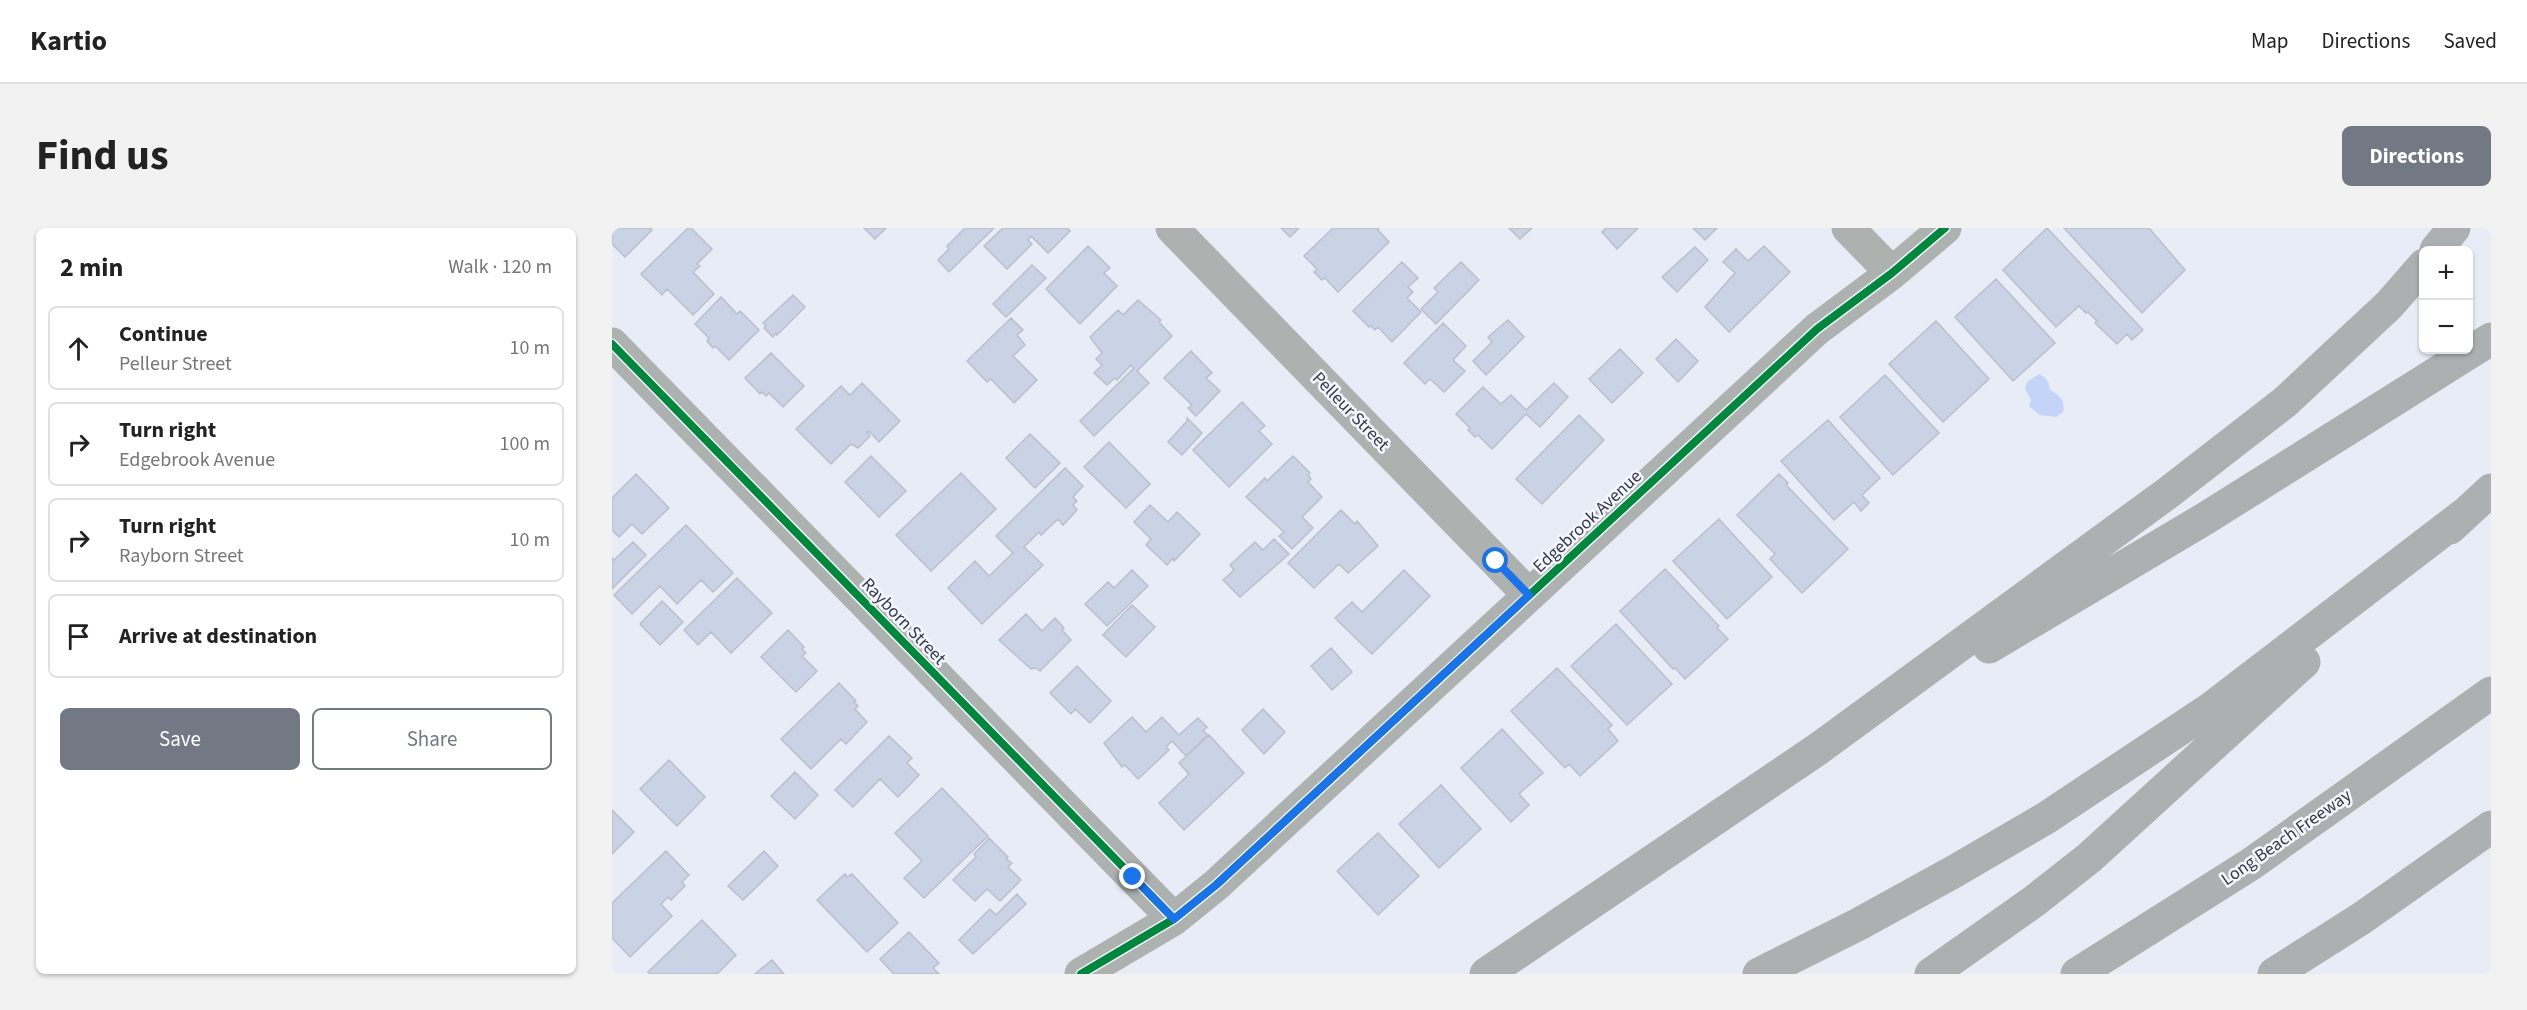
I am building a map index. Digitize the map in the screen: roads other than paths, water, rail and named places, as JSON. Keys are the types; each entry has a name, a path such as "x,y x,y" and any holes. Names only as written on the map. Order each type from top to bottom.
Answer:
{"highway":[{"path":"2439,246 2454,228"},
{"path":"1486,974 1818,749 2178,485 2285,402 2389,305 2419,271"},
{"path":"1818,749 2206,518 2491,339"},
{"path":"1931,974 2033,902 2089,858 2491,490"},
{"path":"1759,974 1955,872 2046,818 2210,709 2466,513"},
{"name":"Long Beach Freeway","path":"2077,974 2251,864 2491,693"},
{"path":"2274,974 2362,918 2491,827"}],"street":[{"name":"Pelleur Street","path":"1172,228 1529,595"},
{"path":"1848,228 1893,273"},
{"name":"Edgebrook Avenue","path":"1081,974 1174,919 1216,885 1817,329 1893,273 1946,228"},
{"name":"Rayborn Street","path":"612,344 1174,919"}],"water":[{"path":"2039,374 2047,380 2050,390 2062,401 2063,412 2056,417 2040,415 2029,406 2031,400 2025,389 2027,382"}]}
